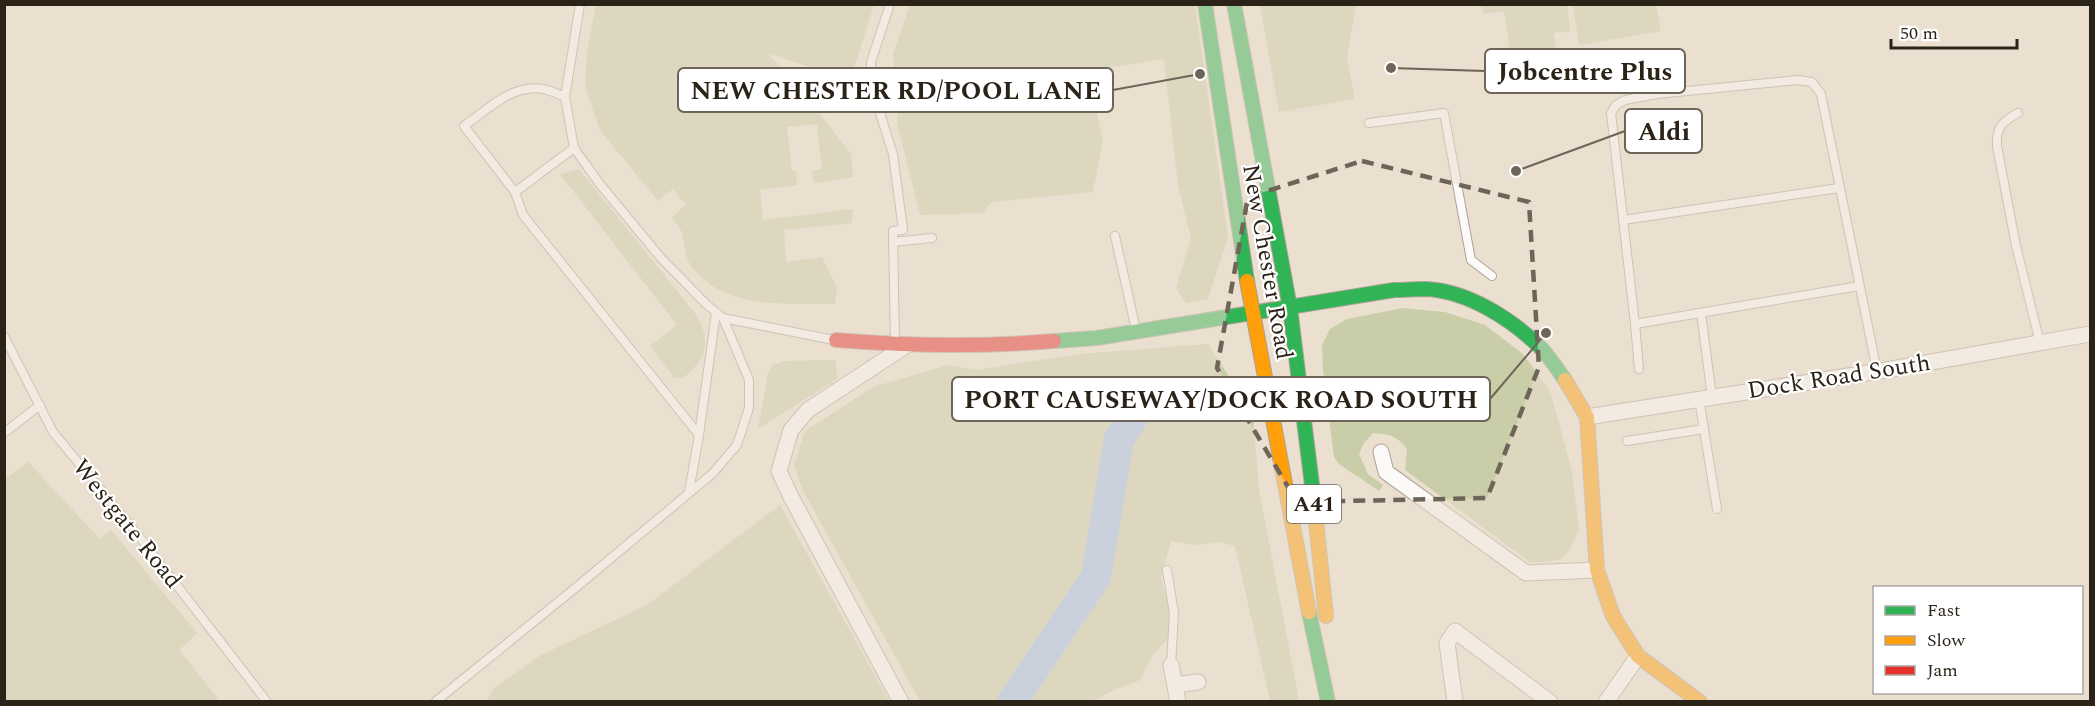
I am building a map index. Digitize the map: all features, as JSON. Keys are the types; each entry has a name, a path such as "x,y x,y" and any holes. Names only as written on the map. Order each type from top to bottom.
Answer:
{"main road":[{"name":"New Chester Road","path":"1205,4 1227,159 1276,448 1330,702"},
{"name":"New Chester Road","path":"1233,4 1290,308 1323,579 1330,702"},
{"path":"836,340 901,345 991,346 1097,338 1394,290 1428,289 1454,294 1492,310 1525,333 1541,348 1572,390 1587,417 1597,570 1613,616 1638,656 1700,702"}],"street":[{"name":"Dock Road South","path":"1587,417 2091,334"},
{"path":"901,345 808,410 791,430 779,471 789,495 901,702"},
{"path":"1381,452 1386,472 1526,573 1597,570"},
{"path":"1455,702 1447,643 1455,631 1550,702"},
{"path":"1606,702 1638,656"},
{"path":"1171,665 1178,702"},
{"path":"1175,685 1198,682"}],"lane":[{"path":"580,4 565,97 574,148 599,183 661,258 706,304 720,315 836,340"},
{"path":"891,4 871,62 871,85 893,154 903,230 893,231 901,345"},
{"path":"1639,369 1611,113 1616,105 1625,100 1657,94 1798,80 1812,82 1821,94 1877,371"},
{"path":"565,97 543,89 527,88 511,93 464,126 515,192 523,215 699,435"},
{"path":"1369,123 1444,112 1471,260 1492,276"},
{"path":"2018,113 2004,121 1997,135 1997,146 2016,246 2040,343"},
{"path":"515,192 574,148"},
{"path":"1623,220 1839,188"},
{"path":"1115,236 1137,332"},
{"path":"893,242 932,238"},
{"path":"1635,324 1859,286"},
{"path":"1701,313 1706,398 1704,429 1717,509"},
{"path":"689,493 720,315"},
{"path":"435,702 689,493 712,473 737,446 749,408 749,380 720,315"},
{"name":"Westgate Road","path":"4,336 53,432 138,535 267,702"},
{"path":"4,433 40,405"},
{"path":"1627,441 1704,429"},
{"path":"1167,570 1174,613 1171,665"}],"highlighted area":[{"path":"1362,161 1529,202 1539,367 1487,498 1297,502 1217,368 1248,197"}],"green space":[{"path":"596,5 874,5 850,80 767,53 792,79 851,154 853,177 814,183 812,171 822,169 817,124 787,127 792,171 796,171 797,185 760,190 763,220 853,209 852,223 784,230 786,262 822,257 837,288 835,304 776,303 737,297 720,290 704,279 690,264 682,233 672,217 686,205 673,189 658,201 600,130 585,87 587,52"},
{"path":"910,5 1195,5 1228,237 1208,299 1186,303 1176,288 1191,238 1178,185 1164,59 1087,71 1103,140 1093,192 992,202 982,213 920,215 897,123 898,104 893,54"},
{"path":"1260,5 1356,5 1347,58 1355,99 1279,112"},
{"path":"1481,5 1567,5 1570,31 1554,33 1557,63 1513,71 1504,11 1483,14"},
{"path":"1573,5 1656,5 1661,31 1579,45"},
{"path":"579,169 700,322 705,348 698,363 683,378 674,378 650,346 677,325 560,174"},
{"path":"1403,308 1445,312 1485,325 1523,354 1550,391 1572,471 1579,529 1571,548 1561,559 1530,562 1405,470 1407,449 1392,436 1373,433 1364,443 1359,454 1368,474 1383,485 1379,491 1339,464 1334,457 1322,345 1330,329 1347,319"},
{"path":"1208,344 1230,378 1251,392 1259,489 1299,701 1270,701 1235,546 1219,542 1195,545 1171,541 1161,578 1171,614 1170,636 1152,656 1140,680 1093,701 920,701 803,491 794,465 805,431 873,387 949,365 976,370 1080,354"},
{"path":"836,360 837,379 758,429 768,373 773,365 784,361"},
{"path":"28,462 100,539 111,530 197,633 179,650 220,701 5,701 5,479"},
{"path":"780,505 889,701 486,701 494,688 541,655 647,605"}],"waterway":[{"path":"1012,702 1096,577 1119,439 1148,394 1156,391"}],"traffic: fast":[{"path":"1205,4 1247,281"},
{"path":"1234,4 1290,308 1313,493"},
{"path":"1054,341 1097,338 1394,290 1426,289 1442,291 1473,301 1516,326 1550,358 1565,380"},
{"path":"1309,612 1328,702"}],"traffic: slow":[{"path":"1247,281 1309,612"},
{"path":"1565,380 1587,417 1597,570 1613,616 1638,656 1700,702"},
{"path":"1313,493 1326,616"}],"traffic: jam":[{"path":"836,340 945,345 1054,341"}],"place":[{"name":"Jobcentre Plus","path":"1391,68"},
{"name":"NEW CHESTER RD/POOL LANE","path":"1200,74"},
{"name":"Aldi","path":"1516,171"},
{"name":"PORT CAUSEWAY/DOCK ROAD SOUTH","path":"1546,333"}]}
